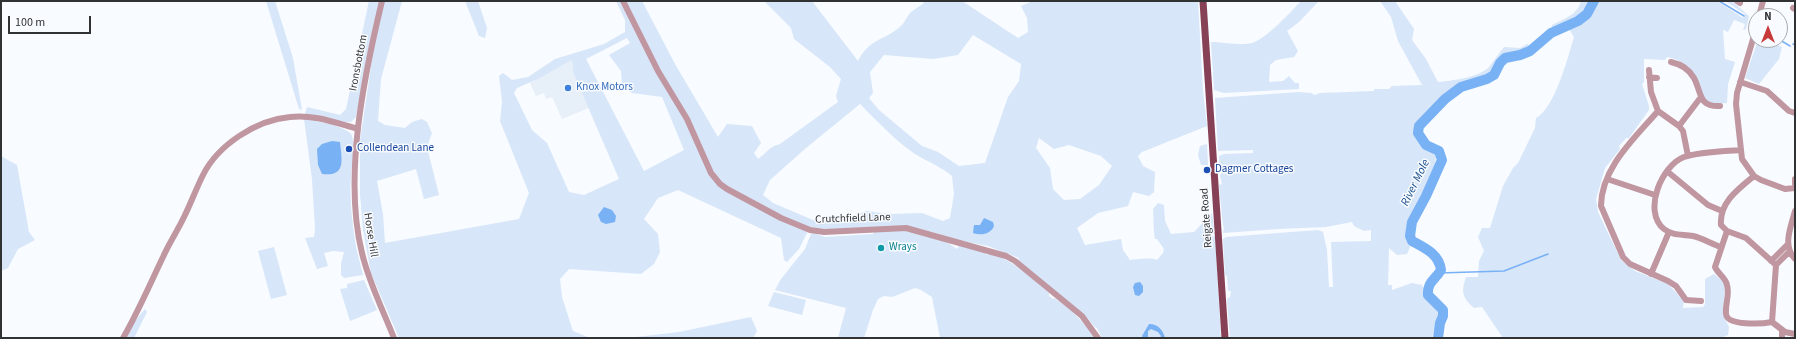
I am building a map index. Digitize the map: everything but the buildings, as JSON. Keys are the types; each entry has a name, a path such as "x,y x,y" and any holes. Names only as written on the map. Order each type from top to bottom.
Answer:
{"main road":[{"name":"Reigate Road","path":"1203,1 1225,338"}],"street":[{"name":"Ironsbottom","path":"358,129 382,1"},
{"name":"Crutchfield Lane","path":"623,1 658,71 687,119 711,173 720,184 775,214 810,230 824,232 906,228 1006,256 1015,261 1082,316 1098,338"},
{"path":"1750,48 1737,93 1736,104 1742,159 1754,176 1785,189 1795,188"},
{"path":"1671,62 1684,68 1691,74 1701,97 1707,104 1720,106"},
{"path":"1649,70 1651,92 1658,111 1679,126 1683,131 1688,156"},
{"path":"1649,77 1657,78"},
{"path":"1740,82 1767,92 1789,111 1795,114"},
{"path":"1679,126 1701,97"},
{"path":"1658,111 1612,166 1601,200 1601,206 1615,240 1623,256 1630,264 1676,286 1686,303 1701,301"},
{"path":"123,338 141,306 163,256 185,216 203,175 219,152 233,140 255,128 289,117 304,116 358,129"},
{"name":"Horse Hill","path":"358,129 355,175 359,238 372,286 394,338"},
{"path":"1721,247 1692,236 1683,236 1669,232 1662,228 1654,211 1655,195 1661,182 1676,162 1688,156 1741,150"},
{"path":"1668,172 1713,208 1722,211"},
{"path":"1754,176 1734,193 1722,211 1720,218 1721,225 1727,231 1746,238 1776,266"},
{"path":"1607,179 1655,195"},
{"path":"1795,179 1795,184"},
{"path":"1795,211 1789,233 1788,244 1789,252 1795,259"},
{"path":"1727,231 1715,267 1717,272 1726,282 1728,288 1726,315 1728,319 1735,322 1772,322 1782,330 1795,334"},
{"path":"1651,274 1669,232"},
{"path":"1770,261 1788,244"},
{"path":"1772,322 1776,266 1789,252"},
{"path":"1782,330 1782,338"}],"shaded area":[{"path":"266,1 275,1 293,58 302,110 299,109"},
{"path":"369,1 402,1 381,79 378,121 385,125 405,128 412,122 422,119 427,122 432,133 427,147 439,195 424,199 416,169 377,181 383,214 385,243 519,219 529,193 500,121 502,102 499,76 503,73 512,80 528,77 555,59 604,44 625,32 625,20 616,1 642,1 675,64 718,137 727,124 752,126 761,143 754,153 758,159 770,148 780,144 838,102 836,96 841,79 830,67 794,39 791,28 764,1 812,1 858,61 867,48 900,27 911,12 924,3 923,1 962,1 1018,38 1028,32 1027,18 1021,6 1033,1 1198,1 1203,90 1207,126 1142,152 1138,156 1143,166 1155,172 1154,192 1149,196 1133,192 1128,206 1098,213 1077,228 1085,245 1121,239 1123,250 1130,260 1148,258 1157,260 1163,253 1164,249 1157,239 1155,239 1154,235 1153,209 1158,203 1164,205 1165,221 1171,234 1194,232 1212,213 1214,229 1212,236 1215,237 1221,338 1102,338 1097,328 1088,319 1018,261 1019,258 988,246 957,240 906,226 827,230 810,227 799,249 787,262 784,260 781,238 678,190 658,198 644,219 658,234 660,252 654,264 641,274 569,269 560,279 562,297 573,331 590,338 399,338 371,273 363,230 360,194 360,141 373,53 368,52 356,117 351,122 305,114 307,107 340,115 346,109","holes":["973,35 1021,64 1019,81 1008,97 985,163 959,166 938,152 922,146 879,110 869,98 873,93 870,72 884,55 933,59 958,55","627,38 630,43 609,55 621,71 622,86 632,93 662,97 684,150 644,171 586,59","572,60 573,72 619,179 584,195 569,192 547,143 532,130 514,93 517,88 538,79","860,104 908,149 943,169 952,176 954,194 950,218 943,221 922,213 889,214 866,211 846,220 813,220 773,203 763,195 770,180 806,148","1039,138 1054,149 1069,145 1101,156 1112,166 1099,185 1080,199 1064,200 1053,189 1050,168 1036,148"]},
{"path":"465,1 478,1 487,28 485,38 479,36"},
{"path":"1301,1 1319,1 1299,22 1287,31 1298,51 1294,57 1276,60 1270,65 1269,82 1283,81 1289,76 1295,83 1299,83 1299,89 1224,93 1214,90 1211,42 1243,44 1252,43 1278,25"},
{"path":"1380,1 1395,1 1414,29 1412,40 1426,59 1438,82 1465,78 1485,70 1504,47 1520,48 1527,44 1530,46 1523,51 1510,53 1500,57 1493,71 1488,75 1481,79 1462,84 1446,93 1417,128 1417,138 1420,143 1436,154 1435,170 1408,220 1406,238 1410,247 1407,254 1397,255 1389,248 1388,285 1392,285 1392,290 1412,283 1422,285 1424,292 1439,314 1432,338 1230,338 1227,299 1230,297 1231,291 1228,291 1227,276 1225,275 1223,239 1226,237 1318,230 1323,232 1327,250 1329,287 1333,287 1331,242 1371,241 1371,230 1364,231 1354,226 1352,222 1326,227 1223,233 1224,227 1219,185 1222,184 1220,175 1222,172 1219,165 1219,156 1224,154 1253,153 1253,150 1218,151 1215,98 1299,92 1311,93 1315,95 1320,93 1374,91 1374,89 1389,89 1392,86 1422,85 1398,41 1391,17"},
{"path":"1581,1 1590,1 1579,16 1574,20 1551,30 1552,25 1577,10"},
{"path":"1598,1 1717,1 1743,18 1745,14 1725,1 1732,1 1748,15 1746,29 1743,30 1745,24 1734,20 1728,32 1723,30 1725,59 1735,62 1728,84 1727,103 1713,104 1706,100 1693,73 1688,67 1679,61 1667,57 1665,60 1644,59 1644,82 1642,84 1649,110 1629,138 1626,138 1619,146 1620,149 1605,168 1596,199 1598,212 1621,260 1635,271 1668,284 1684,301 1683,308 1703,307 1705,304 1705,279 1714,274 1725,283 1723,315 1729,327 1728,335 1721,338 1503,338 1482,307 1474,308 1465,297 1463,287 1466,277 1478,277 1479,261 1484,251 1478,237 1482,228 1490,228 1503,186 1513,168 1518,163 1535,128 1536,118 1549,104 1560,81 1574,37 1569,29 1582,21 1594,10"},
{"path":"1755,48 1782,48 1779,59 1759,84 1745,78"},
{"path":"572,60 573,72 589,108 562,119 552,97 546,99 544,93 536,96 530,83"},
{"path":"304,119 342,128 351,134 353,148 351,204 357,251 363,275 344,278 341,275 341,263 344,252 333,251 324,253 328,266 317,269 305,238 314,237 315,230 312,179"},
{"path":"1207,144 1208,165 1201,165 1198,155 1200,146"},
{"path":"1,156 17,165 29,232 35,240 18,249 8,268 1,271"},
{"path":"902,229 945,241 957,249 959,246 982,251 987,255 989,253 1014,264 1049,293 1049,296 1072,311 1095,338 940,338 932,297 915,288 892,297 884,296 878,299 864,338 838,338 846,308 775,290 781,279 805,249 811,234 813,233 825,237 873,234 875,231"},
{"path":"274,247 287,295 271,299 258,251"},
{"path":"364,280 377,310 350,321 340,289 347,288 347,284"},
{"path":"774,292 806,300 802,315 768,306"},
{"path":"145,309 147,312 134,338 123,338 128,329"},
{"path":"751,317 757,331 753,338 628,338 679,332"}],"water":[{"path":"332,141 340,142 342,161 341,166 335,173 322,174 318,165 317,149 322,144"},
{"path":"604,207 612,210 616,216 615,222 606,224 601,222 598,215"},
{"path":"984,218 993,222 993,229 985,234 973,233 974,225 980,225"},
{"path":"1140,282 1143,286 1143,292 1139,296 1135,295 1133,287 1135,283"},
{"path":"1149,324 1160,328 1165,338 1160,338 1161,336 1158,332 1151,329 1148,331 1148,338 1143,338 1142,336"}],"waterway":[{"name":"River Mole","path":"1438,338 1443,310 1428,295 1428,291 1430,284 1441,270 1440,264 1431,252 1412,241 1410,236 1412,222 1426,196 1442,160 1439,151 1426,145 1418,133 1419,126 1445,99 1461,87 1487,79 1494,75 1500,63 1505,58 1530,51 1551,33 1578,21 1587,14 1594,1"},
{"path":"1719,1 1744,16"},
{"path":"1439,273 1504,271 1548,254"}],"place":[{"name":"Knox Motors","path":"568,88"},
{"name":"Collendean Lane","path":"349,149"},
{"name":"Dagmer Cottages","path":"1207,170"},
{"name":"Wrays","path":"881,248"}]}
